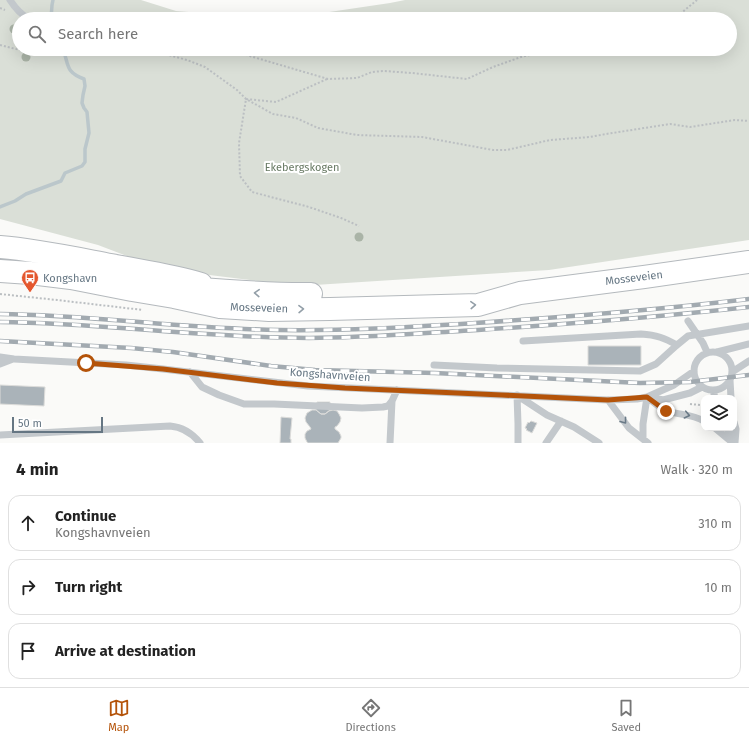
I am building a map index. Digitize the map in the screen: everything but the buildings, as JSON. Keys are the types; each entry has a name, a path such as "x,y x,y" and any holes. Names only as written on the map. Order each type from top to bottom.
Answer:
{"highway":[{"path":"0,247 21,249 182,278 220,298"},
{"name":"Mosseveien","path":"0,262 50,266 181,288 220,298"},
{"name":"Mosseveien","path":"0,271 71,278 174,297 220,298 244,293 444,293 479,290 520,293 749,262"},
{"path":"0,284 97,294 172,306 220,298"}],"lane":[{"path":"10,0 19,12"},
{"path":"688,321 707,352 717,352 749,344"},
{"path":"434,365 640,371 656,364 688,336 749,326"},
{"path":"523,341 641,334 654,335 664,338 677,345"},
{"name":"Kongshavnveien","path":"647,397 674,385 694,371 694,365 697,360 707,352"},
{"path":"717,352 725,356 731,365 731,395"},
{"name":"Kongshavnveien","path":"0,357 126,365 308,386 608,400 647,397 663,400 690,393 702,387"},
{"name":"Kongshavnveien","path":"0,364 14,359"},
{"path":"732,372 749,361"},
{"path":"694,371 696,381 702,387 713,390 720,389 727,385 730,380"},
{"path":"190,372 202,387 244,404 362,408 383,407 388,406 397,390"},
{"path":"713,390 714,395"},
{"path":"518,395 547,415 574,427 599,443"},
{"path":"518,395 518,443"},
{"path":"645,441 643,424 647,397 666,411 690,415 701,419"},
{"path":"608,400 630,428 645,441"},
{"path":"390,443 392,401"},
{"path":"546,443 561,421"},
{"path":"0,435 170,426 182,429 200,443"},
{"path":"719,431 734,443"},
{"path":"728,431 734,443"},
{"path":"734,443 736,431"}],"path":[{"path":"682,12 697,0"},
{"path":"0,45 12,48"},
{"path":"172,56 205,67 237,90 246,99 273,114 296,118 318,128 357,135 422,137 493,150 507,150 550,140 590,138 670,124 690,127 736,120 749,121"},
{"path":"250,56 328,79 357,78 372,72 384,71 467,79 493,67 525,56"},
{"path":"246,99 276,102 328,79"},
{"path":"246,99 239,143 240,176 252,192 309,207 359,226"},
{"path":"0,294 149,311"},
{"path":"686,403 701,406"}],"green space":[{"name":"Ekebergskogen","path":"0,0 141,0 176,11 189,12 12,12 12,56 737,56 737,12 329,12 405,0 749,0 749,240 549,270 299,286 161,269 98,245 0,219"}],"waterway":[{"path":"52,12 53,0"},
{"path":"0,207 15,201 26,194 61,181 65,173 82,166 85,162 85,149 89,133 87,112 82,103 85,86 84,79 71,71 65,56"}],"railway":[{"path":"0,314 70,317 244,329 328,330 426,326 543,318 646,310 749,299"},
{"path":"0,322 77,325 232,336 330,338 546,325 749,307"},
{"path":"0,341 131,348 173,352 271,366 315,370 435,373 640,383 690,382 749,375"}],"place":[{"name":"Kongshavn","path":"30,293"}],"route":[{"path":"86,363 126,365 308,386 608,400 647,397 666,411"}]}
